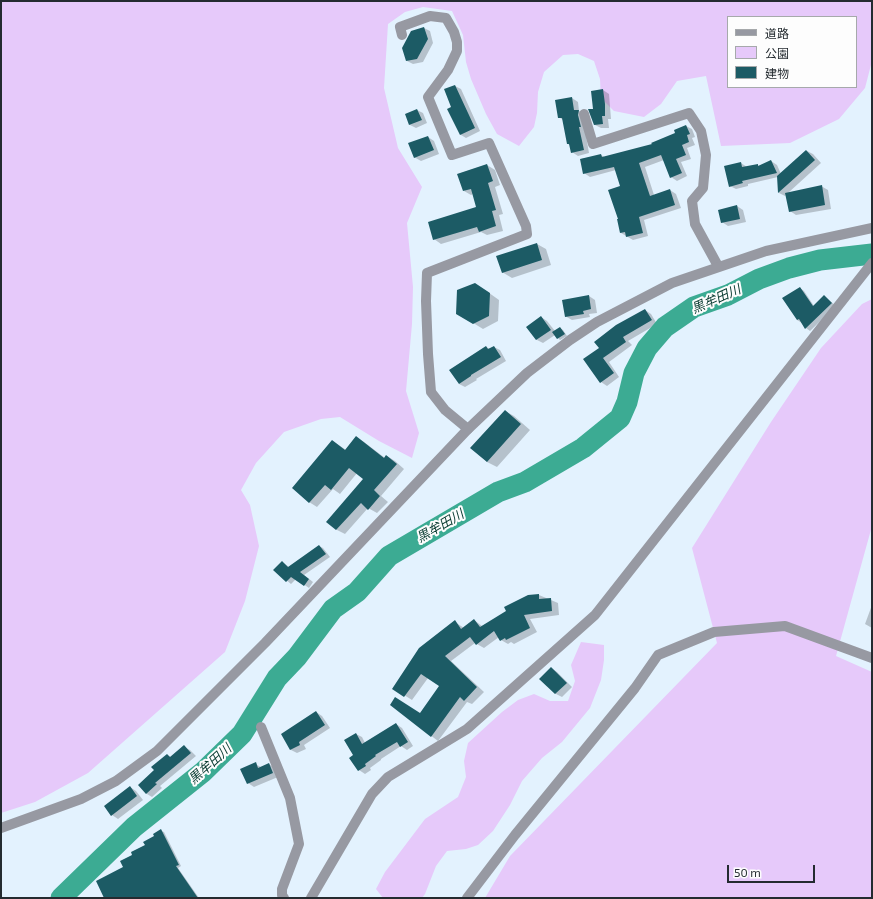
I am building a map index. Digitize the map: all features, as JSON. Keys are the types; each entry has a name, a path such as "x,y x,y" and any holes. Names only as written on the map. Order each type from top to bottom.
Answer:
{"street":[{"path":"402,35 400,27 430,16 446,18 454,32 456,51 448,70 428,97 452,155 489,143 526,226 527,234 427,273 426,309 431,392 445,410 468,429"},
{"path":"584,114 594,144 689,113 701,131 706,155 703,188 692,201 695,224 718,266"},
{"path":"1,828 81,799 116,781 156,751 265,643 468,429 527,373 570,340 597,322 672,283 718,266 766,251 872,228"},
{"path":"311,898 372,794 388,777 467,729 595,615 872,263"},
{"path":"467,898 515,835 635,688 658,655 714,632 784,626 872,658"},
{"path":"261,727 290,798 299,844 282,889 282,895 284,898"}],"green space":[{"path":"1,1 872,1 872,61 865,88 839,119 790,143 721,146 706,76 677,81 661,104 644,117 614,111 601,98 600,79 594,61 578,54 563,55 544,72 538,92 537,113 534,127 519,146 497,134 486,114 471,79 466,62 463,35 452,11 423,7 405,12 388,24 384,88 398,148 422,187 407,223 413,287 412,324 406,391 419,433 412,458 379,441 340,417 321,419 284,432 256,463 241,490 250,505 259,546 245,601 225,652 88,773 35,802 1,813"},
{"path":"872,299 872,526 836,656 872,672 872,898 485,898 510,856 717,643 692,548 771,422 821,348 862,304"},
{"path":"581,642 604,645 604,660 601,680 590,708 562,742 542,758 522,781 510,805 493,831 478,845 466,849 447,851 436,866 422,898 383,898 376,889 385,872 425,819 458,797 466,777 464,761 468,743 502,712 518,700 534,694 550,701 568,701 575,681 571,665"}],"building":[{"path":"424,27 428,39 417,59 406,61 402,48 411,31"},
{"path":"455,85 475,128 460,135 447,109 451,107 444,89"},
{"path":"603,89 605,116 602,116 603,124 594,125 588,109 593,109 591,91"},
{"path":"572,97 574,110 579,110 578,115 581,127 579,127 584,150 571,153 569,144 567,144 562,118 558,118 555,100"},
{"path":"417,109 422,120 409,125 405,114"},
{"path":"686,125 690,134 687,135 689,142 682,145 686,155 676,159 682,173 670,178 661,155 639,163 650,196 670,189 675,205 639,217 643,233 626,237 625,232 620,233 618,219 608,190 620,186 614,167 583,174 580,159 601,154 602,157 652,144 651,143 675,133 674,130"},
{"path":"428,136 434,150 414,158 408,143"},
{"path":"806,150 815,160 778,193 777,176"},
{"path":"771,160 777,173 742,181 743,183 729,187 724,166 741,162 742,167 758,164 758,166"},
{"path":"487,164 493,181 488,183 496,210 492,211 496,226 479,232 477,227 433,240 428,222 476,207 471,189 463,191 457,174"},
{"path":"822,185 825,205 789,212 785,193"},
{"path":"737,205 740,219 721,223 718,210"},
{"path":"537,243 542,260 502,273 496,256"},
{"path":"475,283 490,293 489,316 473,324 456,314 457,290"},
{"path":"800,287 813,306 824,295 832,303 805,329 782,298"},
{"path":"589,295 591,309 583,311 584,314 565,317 562,300"},
{"path":"645,309 652,320 623,337 626,342 603,358 614,373 600,383 583,359 599,348 594,342 616,325"},
{"path":"541,316 551,330 536,340 526,327"},
{"path":"560,327 565,334 557,339 552,332"},
{"path":"486,346 488,349 494,346 501,357 459,384 449,370"},
{"path":"505,410 521,424 487,462 470,448"},
{"path":"356,436 384,458 386,455 397,464 374,490 380,496 368,510 361,503 336,530 326,522 363,479 349,468 331,490 325,485 309,503 292,488 332,440 345,450"},
{"path":"319,545 326,554 300,572 309,579 304,586 291,577 286,582 273,570 282,561 288,567"},
{"path":"539,594 539,599 551,598 552,611 524,615 530,628 506,640 505,638 500,641 494,631 476,645 470,637 445,656 477,687 464,701 460,697 431,737 390,705 395,697 420,713 439,686 421,674 404,697 392,689 419,648 455,620 461,629 474,619 480,627 506,611 504,607 528,595"},
{"path":"551,667 567,683 555,694 539,679"},
{"path":"316,711 325,725 299,742 300,745 290,750 281,734"},
{"path":"396,723 408,742 400,747 397,742 375,755 376,756 365,764 366,766 358,771 349,758 353,755 344,740 356,733 362,744"},
{"path":"184,745 191,753 155,783 157,784 146,794 138,785 154,770 151,767 167,754 170,757"},
{"path":"256,762 258,768 269,763 273,773 247,784 240,769"},
{"path":"130,786 137,796 111,816 104,806"},
{"path":"161,829 179,865 176,866 198,898 104,898 96,881 123,867 120,861 132,855 131,852 145,845 143,842 154,836 153,834"}],"waterway":[{"name":"黒牟田川","path":"61,898 134,827 203,772 242,734 277,678 297,657 333,609 357,592 389,556 498,492 525,482 583,448 620,418 627,402 634,373 647,348 665,327 694,307 728,295 759,279 789,268 820,260 872,254"}]}
